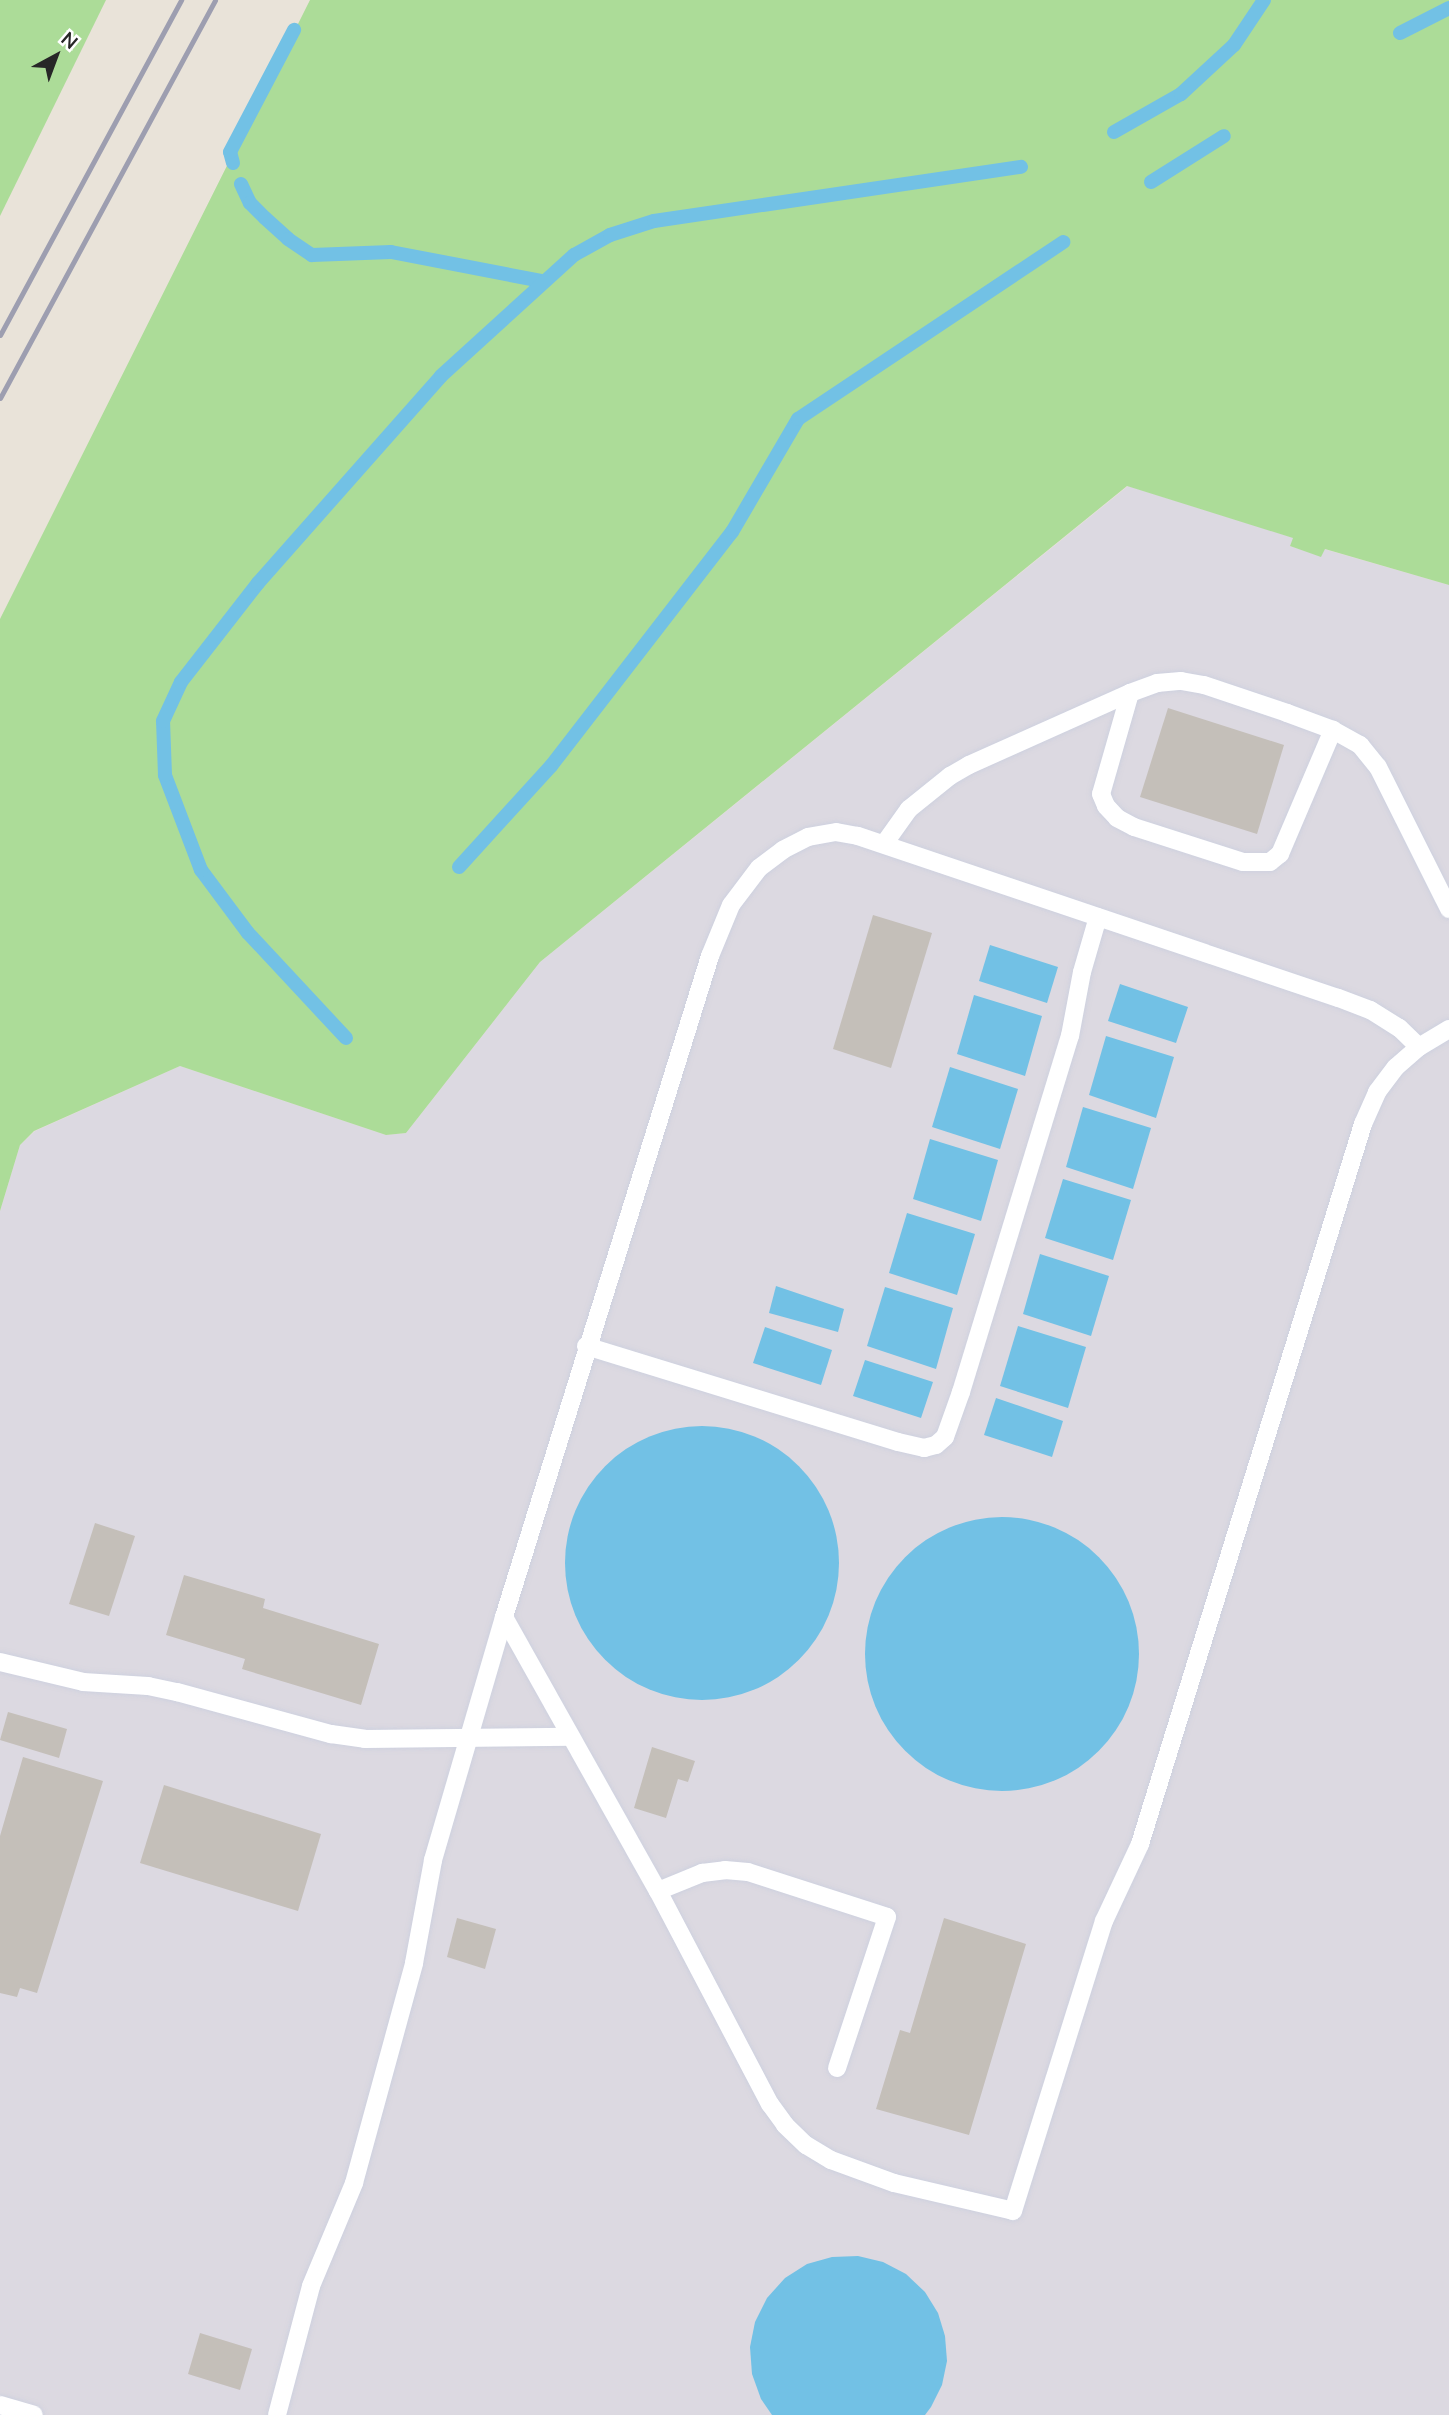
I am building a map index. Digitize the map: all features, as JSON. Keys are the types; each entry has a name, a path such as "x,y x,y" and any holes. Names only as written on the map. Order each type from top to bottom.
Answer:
{"lane":[{"path":"884,844 909,809 950,776 997,751 1130,693 1157,683 1181,681 1204,685 1333,730 1360,746 1378,767 1449,909"},
{"path":"1130,693 1101,794 1106,806 1117,818 1134,827 1243,862 1270,862 1280,854 1333,730"},
{"path":"277,2415 311,2286 354,2183 414,1963 433,1860 586,1346 710,956 731,905 759,868 808,837 836,832 884,844 1370,1010 1399,1028 1419,1047"},
{"path":"586,1346 911,1446 936,1445 945,1437 958,1401 1070,1036 1082,972 1098,917"},
{"path":"504,1617 658,1891 771,2104 785,2125 806,2145 831,2160 884,2180 1013,2211 1104,1921 1140,1844 1363,1124 1377,1092 1396,1067 1419,1047 1449,1029"},
{"path":"0,1662 83,1682 148,1686 177,1692 331,1734 365,1740 571,1737"},
{"path":"658,1891 702,1873 725,1870 748,1872 887,1917 837,2068"},
{"path":"0,2405 34,2415"}],"shaded area":[{"path":"1128,486 1294,538 1290,546 1320,556 1324,549 1449,585 1449,2415 0,2415 0,1211 20,1145 35,1131 180,1066 386,1135 406,1133 540,962"}],"green space":[{"path":"0,0 106,0 0,216"},
{"path":"310,0 1449,0 1449,585 1325,549 1321,557 1290,546 1293,538 1127,486 540,962 406,1133 386,1135 180,1066 34,1131 20,1145 0,1211 0,619"}],"water":[{"path":"990,945 1058,967 1047,1003 979,981"},
{"path":"1120,984 1188,1007 1176,1043 1108,1021"},
{"path":"974,995 1042,1016 1025,1076 957,1054"},
{"path":"1106,1036 1174,1057 1156,1118 1089,1095"},
{"path":"950,1067 1018,1089 1000,1149 932,1127"},
{"path":"1083,1107 1151,1128 1133,1189 1066,1167"},
{"path":"930,1139 998,1160 981,1221 913,1199"},
{"path":"1063,1179 1131,1200 1113,1260 1045,1238"},
{"path":"907,1213 975,1234 957,1295 889,1273"},
{"path":"1040,1254 1109,1276 1091,1336 1023,1314"},
{"path":"776,1286 844,1309 838,1332 769,1313"},
{"path":"885,1287 953,1308 936,1369 867,1346"},
{"path":"1018,1326 1086,1347 1068,1408 1000,1386"},
{"path":"765,1327 832,1350 821,1385 753,1363"},
{"path":"865,1360 933,1382 921,1418 853,1396"},
{"path":"996,1398 1063,1421 1052,1457 984,1435"},
{"path":"715,1426 755,1436 778,1449 799,1466 816,1487 829,1510 837,1536 837,1590 829,1616 816,1639 799,1660 778,1677 755,1690 729,1698 689,1700 649,1690 637,1684 615,1669 596,1650 575,1616 567,1590 565,1550 575,1510 581,1498 596,1476 615,1457 649,1436 675,1428"},
{"path":"989,1517 1015,1517 1055,1527 1078,1540 1099,1557 1116,1578 1129,1601 1137,1627 1137,1681 1129,1707 1116,1730 1099,1751 1067,1775 1042,1786 1015,1791 989,1791 962,1786 937,1775 915,1760 896,1741 881,1719 870,1694 865,1667 865,1641 870,1614 881,1589 896,1567 915,1548 937,1533 962,1522"},
{"path":"858,2256 883,2262 906,2274 925,2292 938,2313 945,2336 947,2361 942,2385 931,2407 925,2415 772,2415 761,2399 752,2374 750,2347 755,2322 767,2298 785,2278 807,2264 832,2257"}],"building":[{"path":"1168,708 1284,745 1257,834 1140,797"},
{"path":"873,915 932,933 891,1068 833,1049"},
{"path":"95,1523 135,1536 109,1616 69,1604"},
{"path":"184,1575 265,1599 263,1608 379,1644 361,1705 242,1669 245,1659 166,1635"},
{"path":"8,1712 67,1729 59,1758 0,1740"},
{"path":"652,1747 695,1761 688,1782 678,1779 666,1818 634,1808"},
{"path":"23,1757 103,1781 37,1993 20,1988 17,1997 0,1993 0,1836"},
{"path":"164,1785 321,1834 298,1911 140,1863"},
{"path":"457,1918 496,1929 485,1969 447,1957"},
{"path":"944,1918 1026,1944 969,2135 876,2109 900,2030 910,2033"},
{"path":"200,2333 252,2349 240,2390 188,2374"}],"waterway":[{"path":"1114,132 1181,94 1234,45 1264,0"},
{"path":"1400,33 1449,8"},
{"path":"233,163 230,152 294,30"},
{"path":"1151,182 1224,136"},
{"path":"346,1038 248,933 201,870 165,775 163,721 181,682 258,583 441,376 574,255 610,235 654,221 1021,167"},
{"path":"241,184 250,203 288,239 312,255 391,252 542,281"},
{"path":"459,867 551,766 732,532 798,419 1063,242"}],"railway":[{"path":"0,335 181,0"},
{"path":"0,398 215,0"}]}
